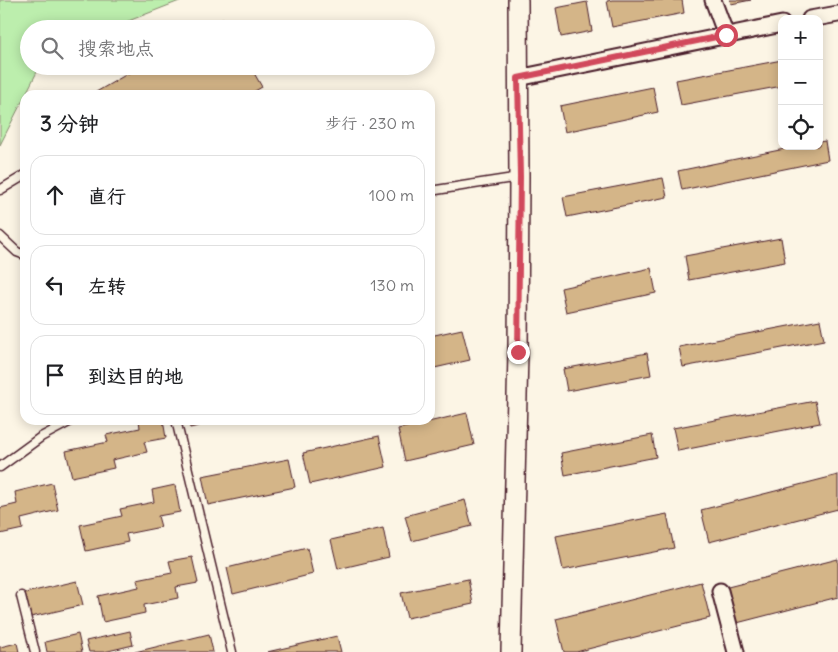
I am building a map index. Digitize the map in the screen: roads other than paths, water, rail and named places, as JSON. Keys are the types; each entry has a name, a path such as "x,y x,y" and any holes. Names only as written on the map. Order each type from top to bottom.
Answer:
{"street":[{"path":"511,652 520,177 518,0"},
{"path":"713,0 726,35"},
{"path":"823,17 838,14"},
{"path":"518,78 778,25"},
{"path":"720,591 736,652"}],"lane":[{"path":"435,190 520,177"},
{"path":"0,190 20,178"},
{"path":"0,236 20,253"},
{"path":"0,467 41,436 63,425"},
{"path":"177,425 232,652"},
{"path":"21,596 36,652"}]}
